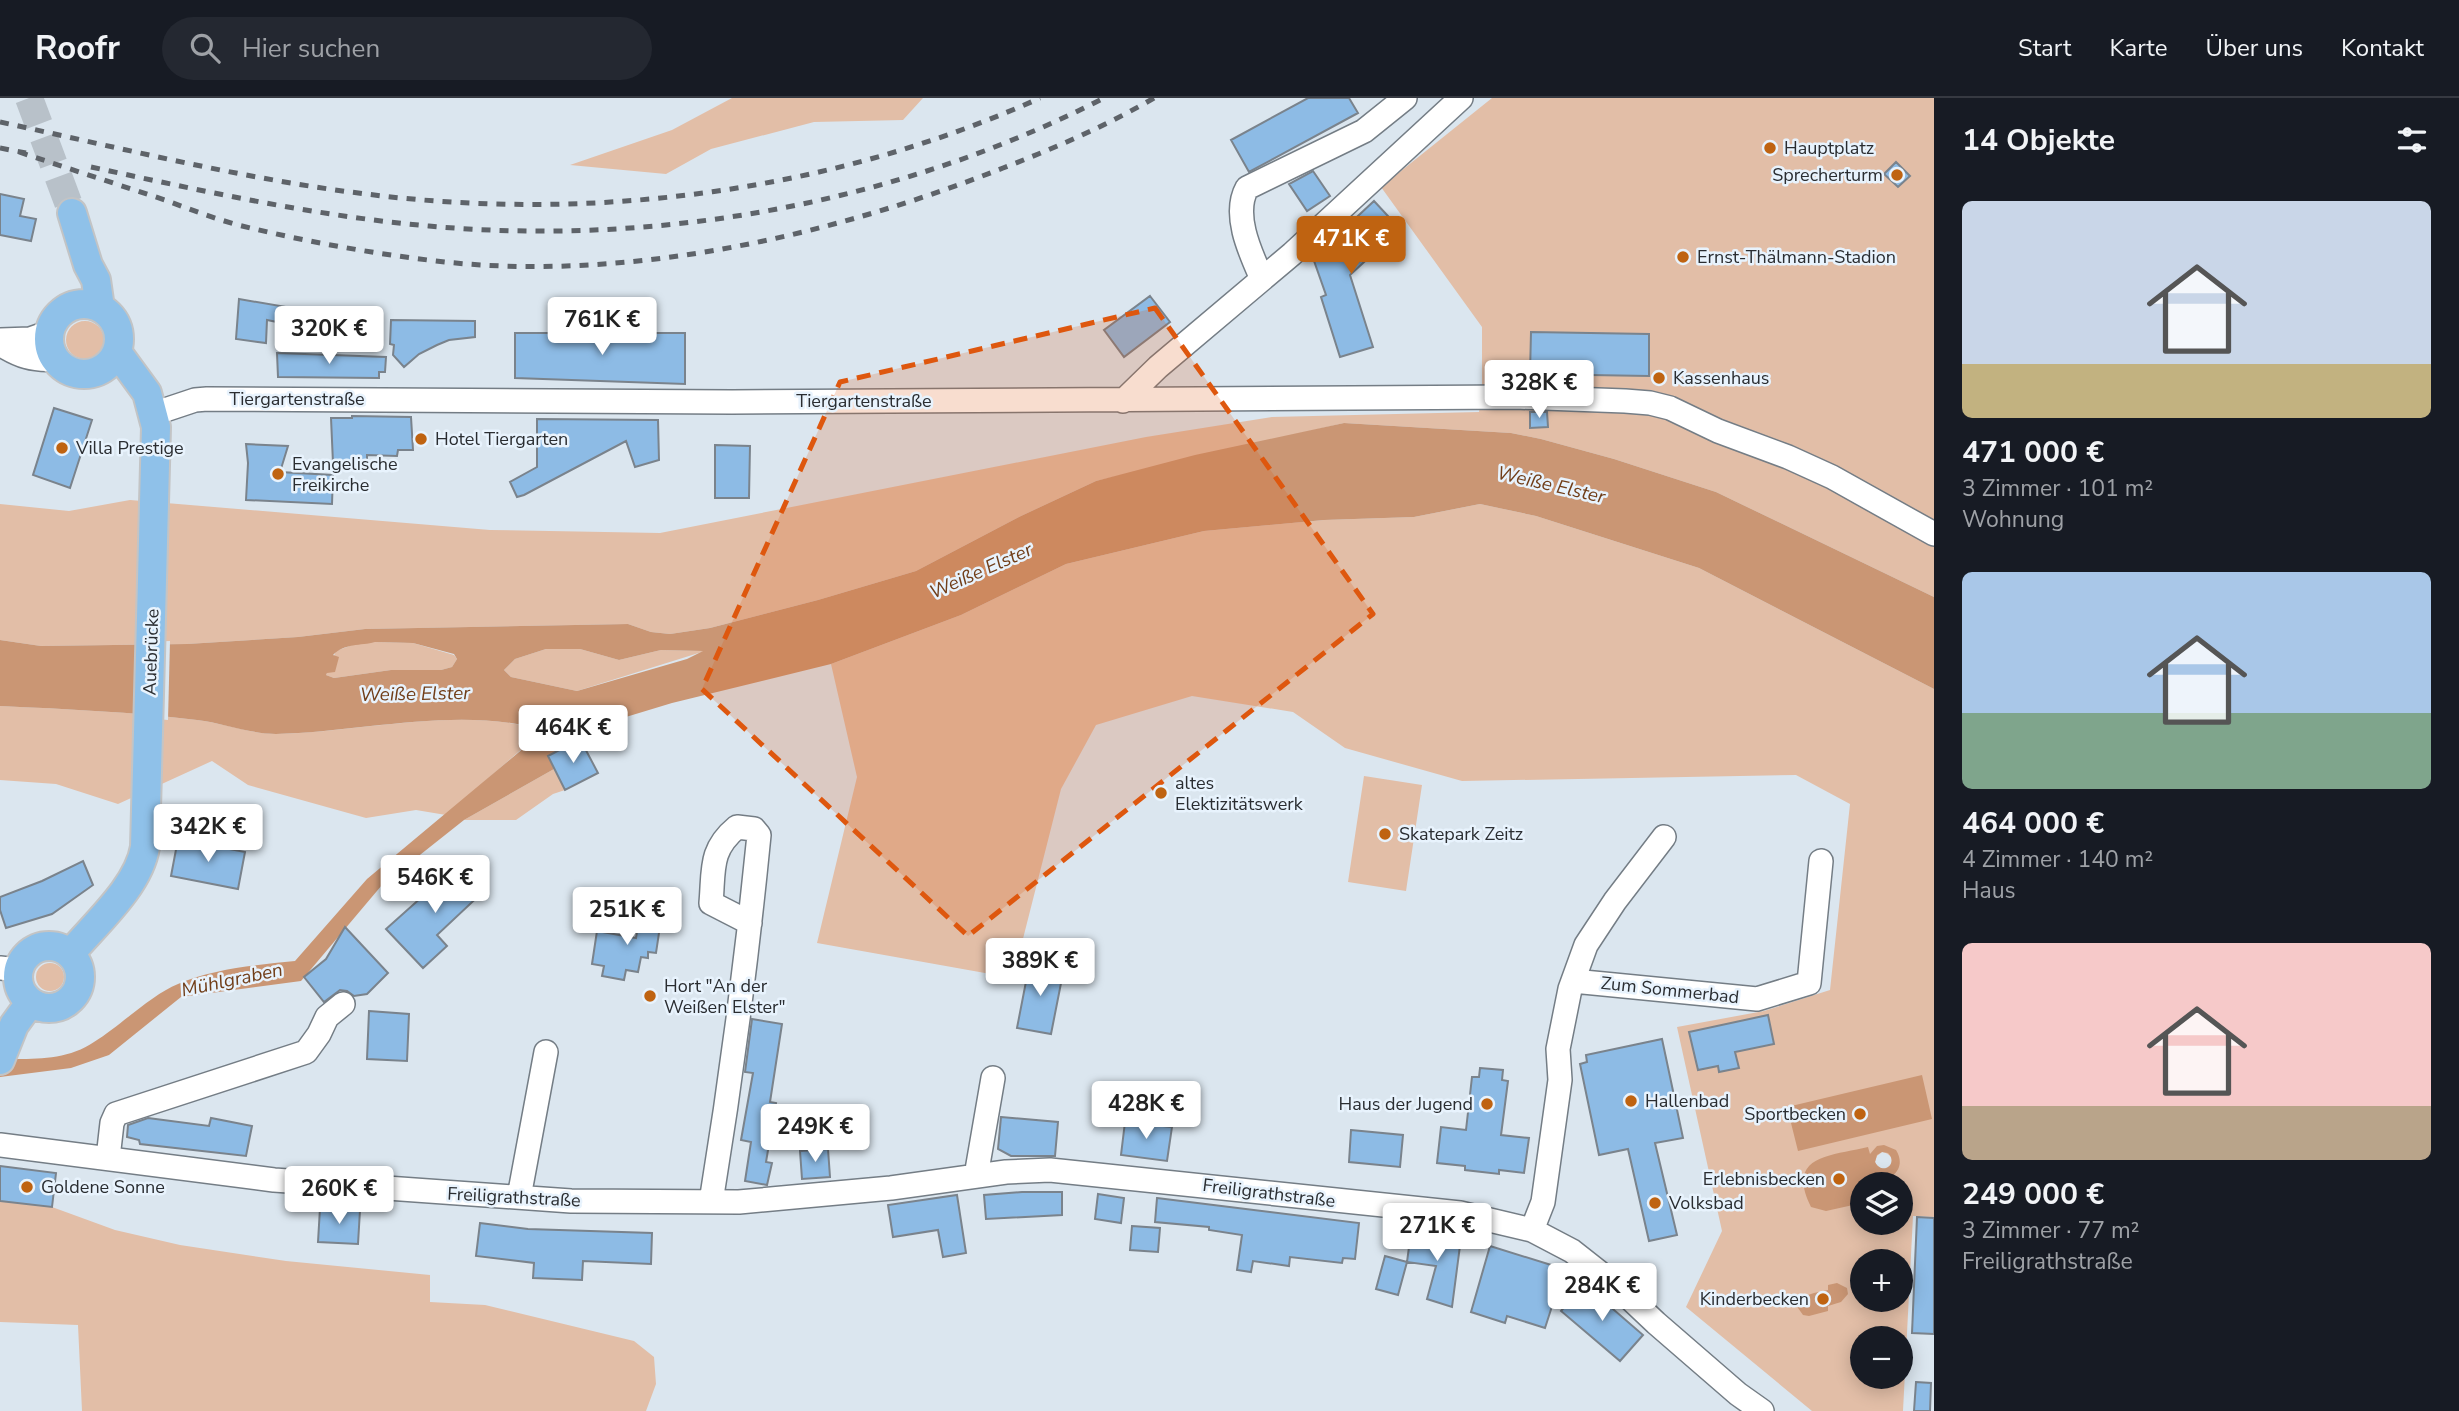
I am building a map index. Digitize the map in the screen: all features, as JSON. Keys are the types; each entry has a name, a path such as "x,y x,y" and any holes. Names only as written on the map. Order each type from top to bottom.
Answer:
{"main road":[{"path":"72,214 88,265 96,280 88,307"},
{"path":"88,307 113,319 119,344 108,361 83,374 75,373 67,370 53,346 61,312 88,307"},
{"path":"108,361 122,387 153,414"},
{"name":"Auebrücke","path":"70,954 132,880 144,856 157,472 153,414"},
{"path":"54,946 70,954 80,972 80,983 70,1001 50,1009 30,1003 20,991 9,969 36,948 54,946"},
{"path":"0,1059 14,1025 30,1003"}],"street":[{"path":"1262,279 1246,242 1242,197 1247,188 1364,131 1405,98"},
{"path":"1123,401 1461,98"},
{"path":"0,342 30,339 53,346"},
{"name":"Tiergartenstraße","path":"153,414 207,398 718,402 1515,397 1650,403 1670,408 1718,431 1832,477 1934,534"},
{"name":"Zum Sommerbad","path":"1532,1230 1543,1202 1560,1080 1558,1049 1573,981 1586,945 1615,901 1664,837"},
{"name":"Zum Sommerbad","path":"1573,981 1757,999 1809,983 1821,861"},
{"path":"711,1202 750,923"},
{"path":"108,1158 112,1123 116,1114 306,1052 327,1017 343,1004"},
{"path":"519,1198 546,1052"},
{"path":"976,1176 993,1078"},
{"name":"Freiligrathstraße","path":"0,1145 274,1180 571,1201 711,1202 789,1198 1049,1170 1460,1213 1532,1230 1572,1251 1727,1385 1762,1411"}],"highlighted area":[{"path":"1155,308 1373,614 968,936 702,689 840,382"}],"shaded area":[{"path":"732,98 923,98 903,120 814,122 711,149 666,174 570,165 672,130"},
{"path":"1492,98 1934,98 1934,597 1716,492 1614,459 1511,433 1344,423 1096,481 1021,516 916,571 710,628 670,634 651,632 628,624 365,629 298,637 187,644 41,646 0,640 0,504 69,511 130,500 490,530 660,533 1146,437 1272,417 1479,412 1482,388 1482,327 1381,187"},
{"path":"85,321 98,327 104,340 98,353 85,359 72,353 66,340 72,327"},
{"path":"1480,504 1536,516 1699,568 1934,689 1934,1217 1913,1216 1913,1172 1850,1172 1850,1235 1912,1235 1911,1249 1850,1249 1850,1312 1908,1312 1907,1326 1850,1326 1850,1389 1904,1389 1903,1411 1812,1411 1686,1307 1722,1231 1677,1027 1764,1011 1830,990 1850,804 1796,775 1462,781 1345,748 1293,712 1192,696 1096,725 1061,789 1013,978 817,943 857,777 831,664 961,615 1066,564 1204,531 1324,520 1414,517","holes":["1882,1152 1892,1160 1889,1168 1883,1169 1875,1162"]},
{"path":"413,643 454,655 457,659 452,667 441,670 391,670 334,678 326,675 336,651 355,644"},
{"path":"546,649 580,649 619,660 661,650 705,651 577,691 511,677 504,670 515,659"},
{"path":"0,706 173,717 207,721 267,734 437,720 501,722 532,727 535,733 531,741 446,815 416,810 366,818 248,785 212,761 118,804 56,784 0,780"},
{"path":"554,769 565,790 553,794 516,820 464,820"},
{"name":"Skatepark Zeitz","path":"1364,776 1422,785 1406,891 1348,882"},
{"path":"50,963 60,967 64,977 60,987 50,991 40,987 36,977 40,967"},
{"path":"0,1201 52,1207 115,1230 180,1245 286,1261 430,1275 430,1302 485,1305 634,1341 654,1357 656,1384 646,1411 82,1411 78,1325 0,1322"}],"water":[{"path":"1344,423 1511,433 1614,459 1716,492 1934,597 1934,689 1699,568 1536,516 1480,504 1414,517 1324,520 1204,531 1066,564 961,615 831,664 672,703 616,720 548,756 554,769 464,820 382,885 301,981 181,997 109,1055 71,1068 0,1077 0,1059 48,1058 72,1053 104,1035 157,995 178,984 221,971 295,961 367,879 531,742 535,733 532,727 501,722 437,720 266,734 207,721 173,717 0,706 0,640 41,646 187,644 298,637 365,629 628,624 651,632 670,634 710,628 916,571 1021,516 1096,481 1195,455","holes":["375,642 413,643 454,654 457,659 452,667 441,670 391,670 334,678 326,675 335,672 339,657 333,655 337,651","546,649 580,649 619,660 661,650 703,651 687,659 577,691 511,677 504,670 515,659"]},
{"name":"Sportbecken","path":"1922,1075 1932,1119 1798,1151 1787,1107"},
{"name":"Erlebnisbecken","path":"1884,1145 1896,1150 1900,1164 1895,1172 1850,1172 1850,1206 1826,1211 1811,1207 1804,1190 1804,1177 1808,1168 1816,1161 1840,1153 1868,1147 1870,1154 1877,1146","holes":["1882,1152 1891,1157 1891,1164 1885,1168 1875,1162 1877,1155"]},
{"name":"Kinderbecken","path":"1837,1283 1847,1288 1848,1294 1841,1302 1828,1306 1828,1311 1803,1315 1798,1308 1802,1299 1810,1294 1828,1290 1828,1285"}],"pier":[{"path":"170,641 168,720 136,717 139,642"}],"building":[{"path":"1308,98 1349,98 1358,113 1249,172 1231,140"},
{"name":"Sprecherturm","path":"1896,162 1910,176 1898,187 1884,174"},
{"path":"1313,171 1330,196 1307,211 1289,184"},
{"path":"0,194 24,199 20,216 36,219 31,241 0,235"},
{"path":"1374,201 1400,229 1350,275 1373,347 1340,357 1321,297 1326,295 1313,258"},
{"path":"1150,296 1170,322 1124,357 1104,330"},
{"path":"239,299 356,319 356,338 267,320 266,343 236,339"},
{"path":"391,320 475,321 475,337 449,340 437,345 419,354 404,367 393,355 394,345 390,344"},
{"path":"1531,332 1649,334 1649,376 1530,374"},
{"path":"515,333 685,333 685,384 515,378"},
{"path":"277,353 386,357 385,372 379,372 379,378 278,377"},
{"name":"Villa Prestige","path":"54,408 92,420 70,488 33,475"},
{"path":"1530,412 1547,412 1548,427 1530,428"},
{"path":"411,417 413,450 398,450 397,456 367,455 367,464 333,463 331,418"},
{"path":"537,419 658,420 659,460 635,467 626,441 517,497 510,482 537,467"},
{"name":"Evangelische Freikirche","path":"246,444 288,446 280,472 333,475 332,504 246,500"},
{"path":"715,445 750,446 749,498 715,498"},
{"path":"580,739 598,773 565,790 548,756"},
{"path":"178,839 245,852 238,889 171,876"},
{"path":"83,861 93,885 52,914 6,928 0,910 0,897"},
{"path":"460,863 485,890 437,935 447,946 423,968 386,929"},
{"path":"641,909 662,913 656,953 648,952 648,958 641,957 638,972 626,970 624,980 602,976 604,966 592,964 597,931 636,938"},
{"path":"345,927 388,973 367,994 354,996 340,990 324,1002 304,977 326,959"},
{"path":"1030,961 1064,968 1051,1034 1017,1028"},
{"path":"369,1011 409,1014 407,1061 367,1059"},
{"path":"1768,1015 1774,1044 1735,1052 1739,1068 1719,1072 1718,1066 1698,1070 1689,1032"},
{"path":"752,1019 782,1024 770,1102 776,1103 766,1162 772,1163 767,1185 745,1181 751,1142 741,1140 753,1073 745,1072"},
{"name":"Hallenbad","path":"1662,1039 1683,1138 1655,1143 1677,1235 1649,1241 1628,1149 1599,1155 1580,1064 1587,1062 1586,1055"},
{"name":"Haus der Jugend","path":"1480,1068 1503,1070 1502,1080 1508,1081 1501,1135 1529,1138 1524,1173 1499,1170 1499,1174 1437,1163 1441,1127 1466,1130 1472,1077 1479,1077"},
{"path":"1001,1117 1058,1122 1055,1156 1011,1156 998,1149"},
{"path":"148,1118 209,1126 211,1118 252,1126 246,1156 140,1144 139,1140 127,1137 128,1125"},
{"path":"1125,1122 1172,1127 1167,1161 1121,1155"},
{"path":"1351,1130 1403,1135 1400,1167 1349,1162"},
{"path":"828,1149 830,1177 802,1179 800,1151"},
{"name":"Goldene Sonne","path":"0,1166 56,1173 52,1207 0,1201"},
{"path":"1062,1192 1062,1215 986,1219 984,1195"},
{"path":"1098,1194 1124,1198 1121,1223 1095,1219"},
{"path":"957,1195 966,1253 943,1257 938,1230 893,1237 888,1205"},
{"path":"1157,1198 1359,1223 1355,1259 1343,1258 1342,1263 1290,1257 1289,1266 1253,1261 1251,1272 1237,1270 1242,1235 1209,1230 1209,1227 1155,1222"},
{"path":"320,1208 360,1210 358,1244 318,1242"},
{"path":"1917,1217 1934,1218 1934,1334 1913,1333"},
{"path":"480,1223 528,1229 652,1233 651,1264 583,1261 582,1280 533,1278 534,1263 476,1256"},
{"path":"1132,1226 1160,1228 1158,1252 1130,1250"},
{"path":"1411,1232 1461,1238 1452,1307 1427,1299 1436,1266 1407,1262"},
{"path":"1490,1246 1564,1269 1545,1328 1507,1316 1505,1323 1471,1312"},
{"path":"1385,1256 1407,1262 1398,1295 1376,1289"},
{"path":"1584,1284 1643,1335 1620,1361 1561,1311"},
{"path":"1916,1382 1931,1383 1930,1411 1914,1411"}],"tunnel":[{"path":"29,98 72,213"}],"railway":[{"path":"0,122 182,162 320,188 452,202 538,204 624,201 710,192 795,177 878,157 960,130 1040,98"},
{"path":"91,167 259,202 386,222 516,231 603,230 690,222 776,209 861,190 944,165 1026,135 1104,98"},
{"path":"19,152 262,231 436,261 507,266 579,265 724,249 867,215 936,193 1042,153 1154,98"},
{"path":"0,148 26,153"}],"place":[{"name":"Hauptplatz","path":"1770,148"},
{"name":"Sprecherturm","path":"1897,175"},
{"name":"Ernst-Thälmann-Stadion","path":"1683,257"},
{"name":"Kassenhaus","path":"1659,378"},
{"name":"Hotel Tiergarten","path":"421,439"},
{"name":"Villa Prestige","path":"62,448"},
{"name":"Evangelische Freikirche","path":"278,474"},
{"name":"altes Elektizitätswerk","path":"1161,793"},
{"name":"Skatepark Zeitz","path":"1385,834"},
{"name":"Hort \"An der Weißen Elster\"","path":"650,996"},
{"name":"Hallenbad","path":"1631,1101"},
{"name":"Haus der Jugend","path":"1487,1104"},
{"name":"Sportbecken","path":"1860,1114"},
{"name":"Erlebnisbecken","path":"1839,1179"},
{"name":"Goldene Sonne","path":"27,1187"},
{"name":"Volksbad","path":"1655,1203"},
{"name":"Kinderbecken","path":"1823,1299"}],"water label":[{"name":"Weiße Elster","path":"1551,485"},
{"name":"Weiße Elster","path":"981,571"},
{"name":"Weiße Elster","path":"415,694"},
{"name":"Mühlgraben","path":"232,980"}]}
